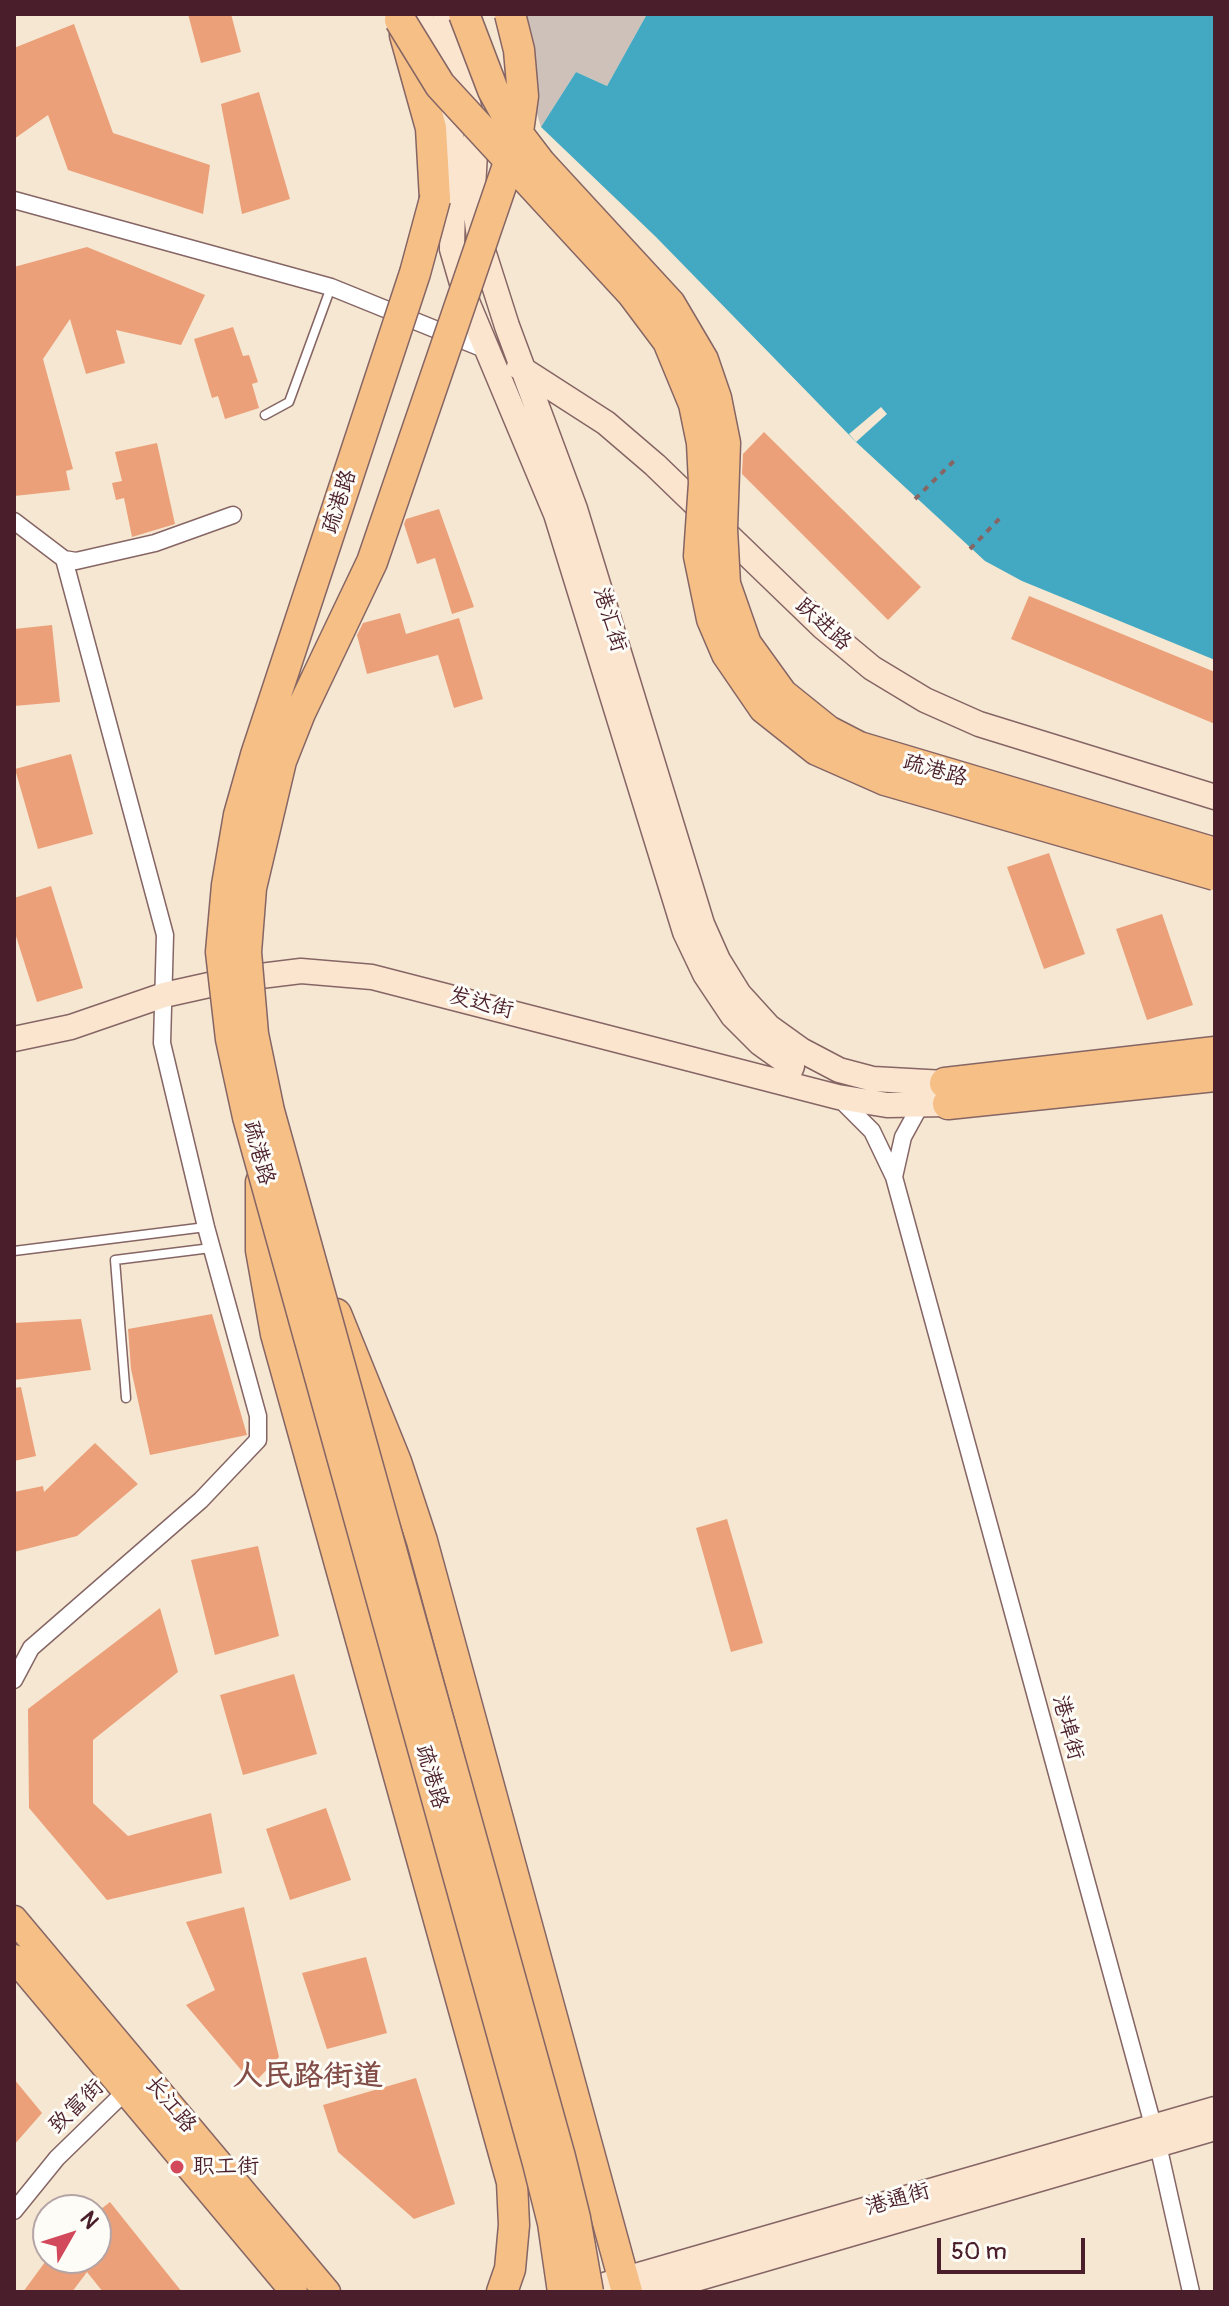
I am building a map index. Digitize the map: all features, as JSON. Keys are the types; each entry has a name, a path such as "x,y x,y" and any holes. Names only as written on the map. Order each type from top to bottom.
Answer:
{"highway":[{"name":"疏港路","path":"464,14 487,78 515,130 541,164 670,304 703,360 716,398 725,443 722,529 725,584 746,644 782,694 828,731 859,747 1215,853"},
{"name":"疏港路","path":"510,14 519,50 523,96 517,139 372,562 300,713 281,761 251,888 246,952 253,1034 269,1111 560,2157 588,2292"},
{"name":"疏港路","path":"406,16 431,128 435,199 422,252 256,755 239,815 227,885 221,952 231,1039 260,1164 538,2163 553,2223 563,2292"},
{"path":"406,16 440,85 632,293 668,341 687,382 702,443 704,483 699,556 712,619 727,654 764,708 817,750 885,780 1215,875"},
{"path":"937,1098 1215,1052"},
{"path":"937,1098 1215,1076"},
{"path":"260,1164 261,1250 276,1334 512,2182 511,2254 502,2292"},
{"path":"306,1245 373,1400 418,1528 626,2286"}],"main road":[{"name":"长江路","path":"14,1919 294,2292"},
{"name":"长江路","path":"14,1958 135,2083 327,2292"}],"street":[{"name":"港汇街","path":"445,14 476,134 473,189 479,238 575,509 702,924 718,960 739,994 769,1027 793,1066"},
{"name":"港汇街","path":"406,16 447,110 452,142 452,249 468,304 556,514 685,932 705,974 733,1016 760,1043 793,1066 839,1070 937,1098"},
{"path":"14,200 331,287 489,351"},
{"name":"跃进路","path":"489,351 523,369 606,423 655,465 824,628 872,668 925,700 979,724 1215,797"},
{"path":"14,521 64,559 76,561 155,543 233,515"},
{"path":"14,1680 31,1648 201,1500 258,1440 258,1416 211,1248 162,1043 165,935 64,559"},
{"name":"发达街","path":"14,1039 71,1027 164,995 236,979 301,971 372,977 793,1066 838,1097 937,1098"},
{"name":"港埠街","path":"838,1097 872,1131 894,1177 1156,2135 1191,2292"},
{"path":"894,1177 903,1137 937,1098"},
{"name":"致富街","path":"14,2211 66,2148 135,2083"},
{"name":"港通街","path":"651,2292 1156,2135 1215,2109"},
{"name":"港通街","path":"580,2292 626,2286 1156,2135 1215,2128"}],"lane":[{"path":"265,415 289,402 331,287"},
{"path":"14,1251 206,1227"},
{"path":"126,1398 115,1260 211,1248"}],"path":[{"path":"915,499 958,457"},
{"path":"970,549 1002,516"}],"shaded area":[{"path":"507,14 647,14 607,86 576,72 541,127"}],"water":[{"path":"647,14 1215,14 1215,660 1022,581 985,561 856,442 656,237 541,127 576,72 607,86"}],"pier":[{"path":"881,407 887,414 856,442 849,434"}],"building":[{"path":"188,14 231,14 241,52 201,63"},
{"path":"74,24 113,133 210,165 203,214 68,170 48,115 14,139 14,48"},
{"path":"259,92 290,199 242,214 221,104"},
{"path":"87,247 205,295 181,345 116,330 125,363 86,374 70,319 43,359 73,469 66,471 70,490 14,496 14,267"},
{"path":"233,327 243,356 249,355 258,382 252,384 259,408 225,419 218,396 212,398 194,339"},
{"path":"764,432 921,587 888,620 742,474 743,454"},
{"path":"157,443 175,524 132,537 124,498 116,500 112,483 122,481 115,452"},
{"path":"439,509 474,607 452,614 435,558 417,564 404,524 406,519"},
{"path":"1029,596 1215,672 1215,724 1011,639"},
{"path":"400,613 406,634 459,618 483,699 454,708 438,655 367,674 357,635 363,623"},
{"path":"52,625 60,702 14,706 14,629"},
{"path":"71,754 93,834 38,849 15,769"},
{"path":"1049,853 1085,954 1044,969 1007,867"},
{"path":"51,886 83,988 37,1002 14,930 14,898"},
{"path":"1162,914 1193,1005 1147,1020 1116,929"},
{"path":"212,1314 247,1435 150,1455 131,1369 128,1329"},
{"path":"81,1319 91,1370 14,1380 14,1323"},
{"path":"21,1387 36,1456 14,1461 14,1388"},
{"path":"95,1443 138,1484 77,1536 14,1552 14,1492 43,1486 44,1492"},
{"path":"727,1519 763,1643 731,1652 696,1528"},
{"path":"258,1546 279,1636 215,1655 191,1560"},
{"path":"160,1608 178,1672 93,1740 93,1803 128,1836 211,1813 222,1873 107,1900 29,1808 28,1709"},
{"path":"294,1674 317,1754 243,1775 220,1695"},
{"path":"326,1808 351,1880 290,1900 266,1829"},
{"path":"244,1907 279,2057 253,2084 186,2005 215,1990 186,1922"},
{"path":"366,1957 387,2033 327,2049 302,1973"},
{"path":"416,2078 455,2204 414,2219 338,2152 323,2105"},
{"path":"14,2079 42,2113 14,2145"},
{"path":"112,2204 182,2292 103,2292 89,2274 112,2274"},
{"path":"36,2274 86,2274 72,2292 23,2292"}],"place":[{"name":"职工街","path":"177,2167"}],"district":[{"name":"人民路街道","path":"308,2077"}]}
